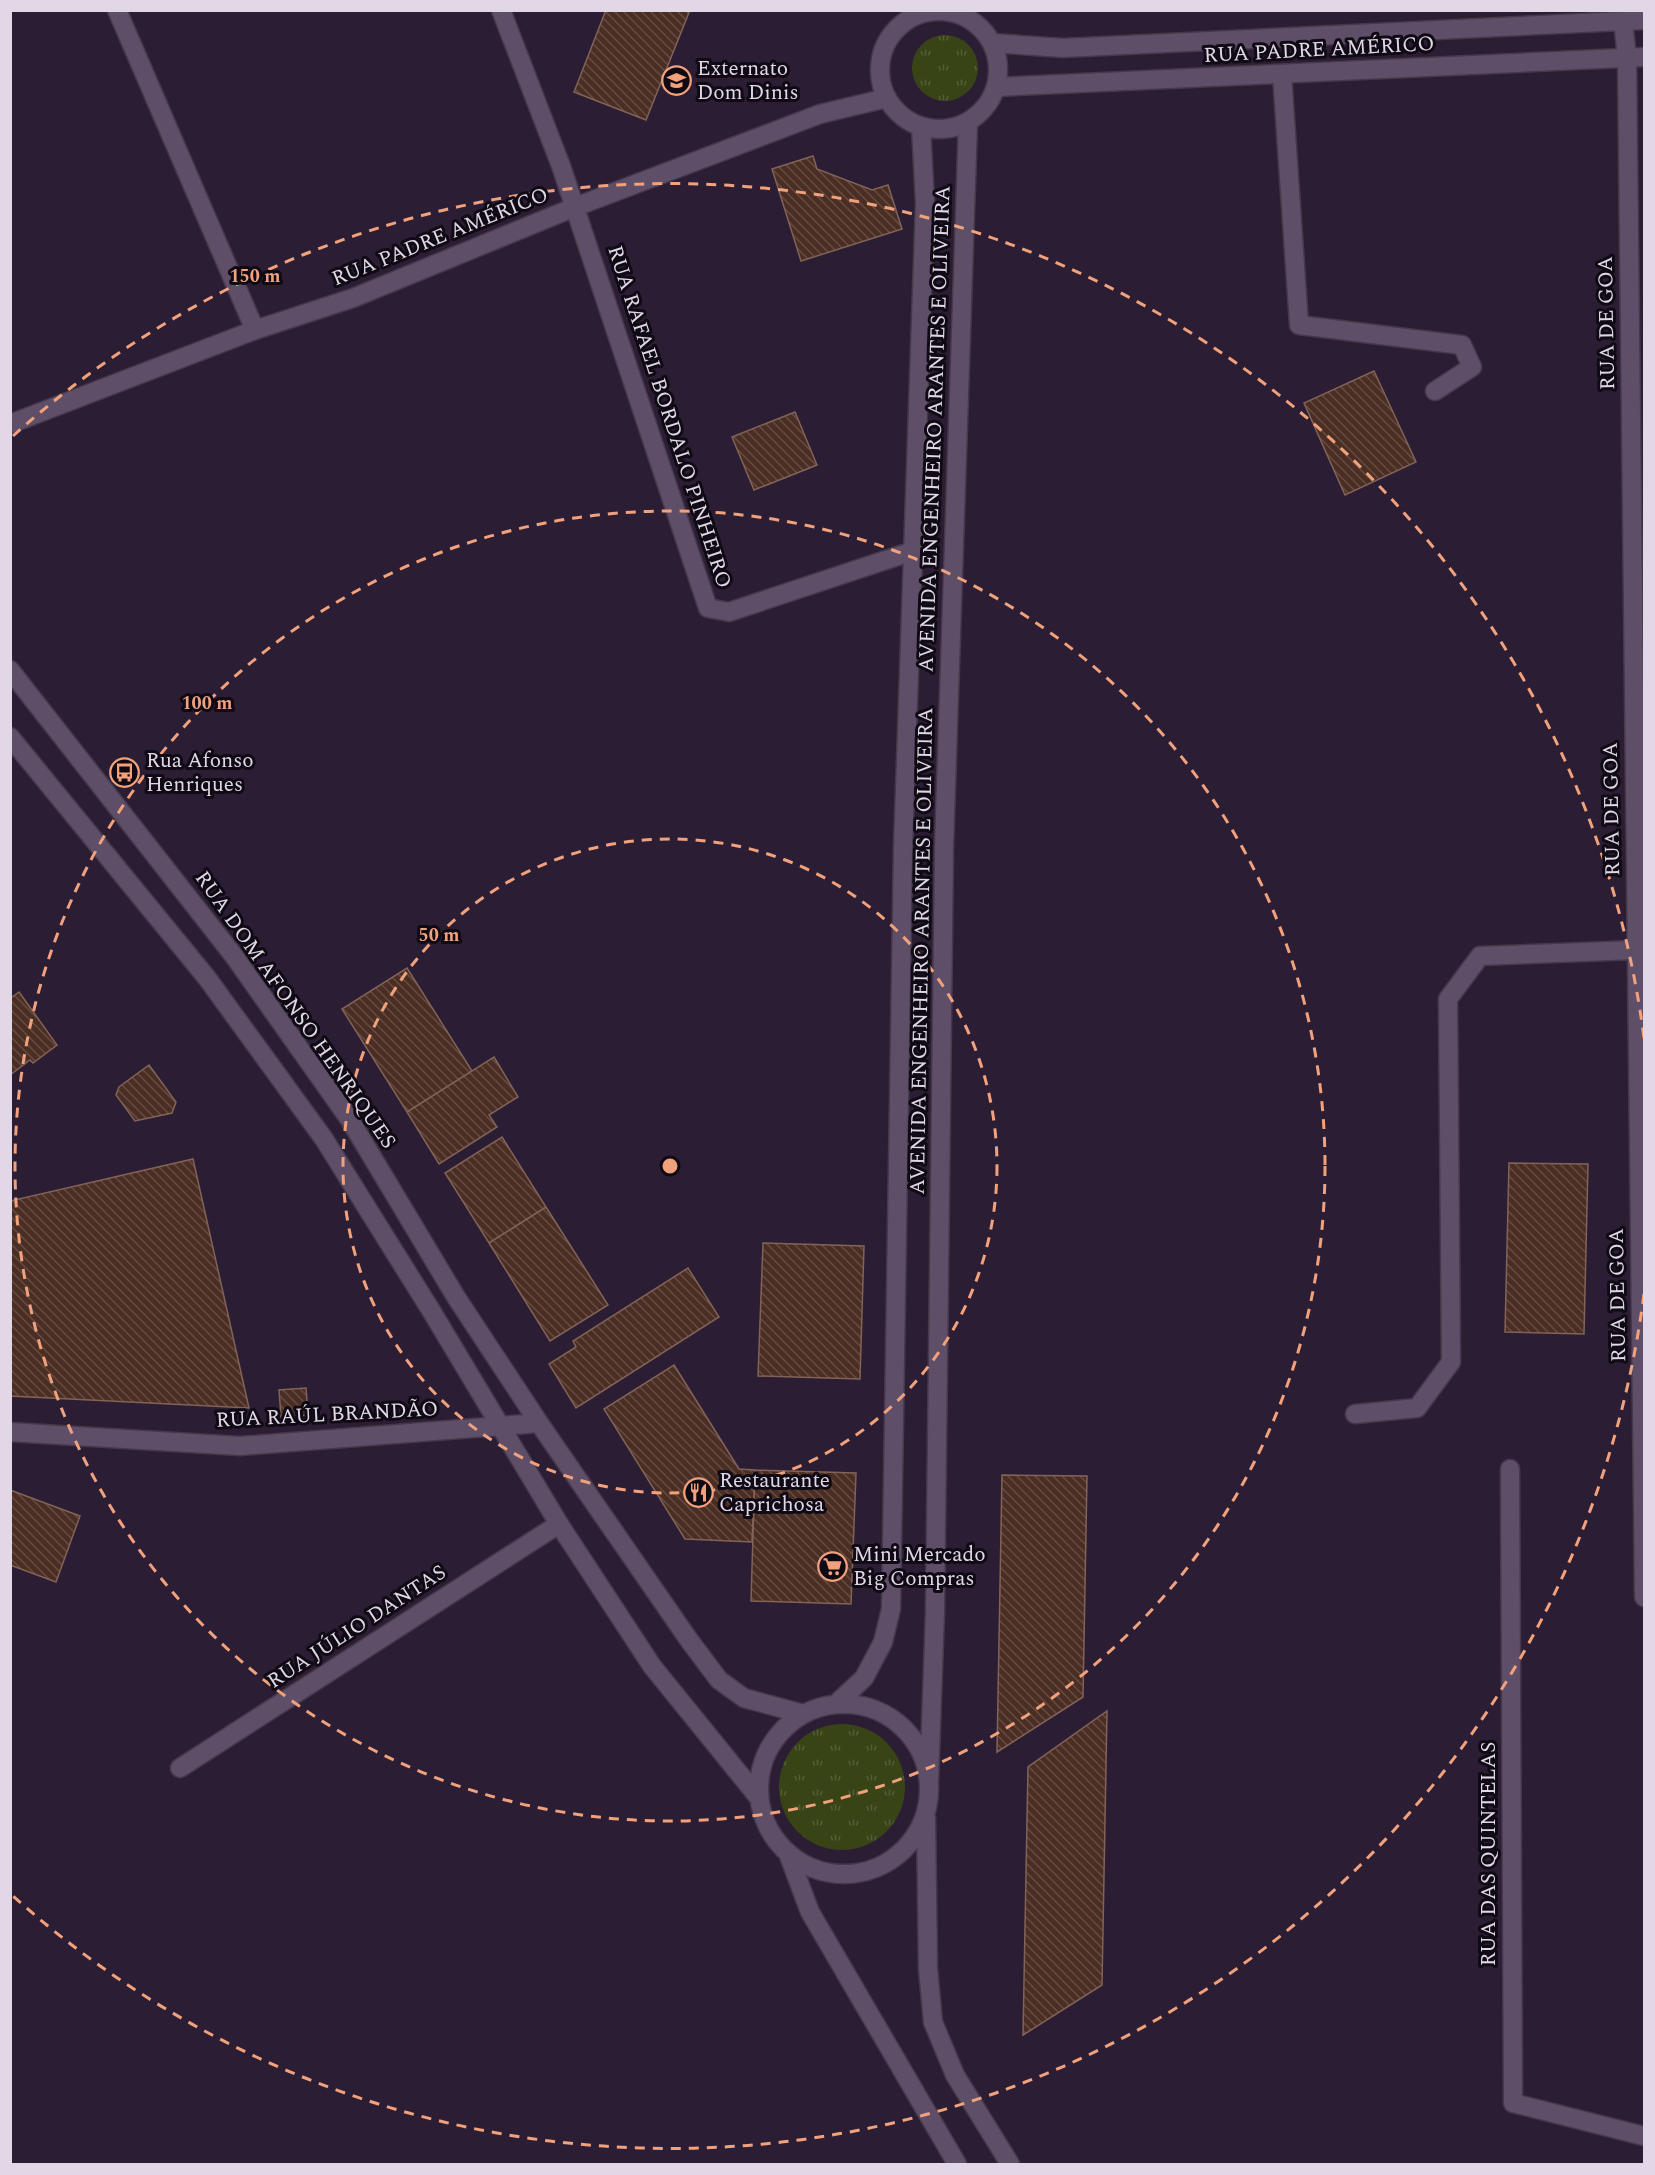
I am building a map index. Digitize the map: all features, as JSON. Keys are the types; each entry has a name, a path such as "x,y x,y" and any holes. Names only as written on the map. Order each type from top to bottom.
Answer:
{"street":[{"path":"117,10 255,330"},
{"path":"501,10 575,207"},
{"path":"957,12 971,20 992,43 997,57 996,87 990,102 968,122 952,128 921,127 896,110 887,98 881,80 881,62 886,44 912,14 957,12"},
{"name":"RUA PADRE AMÉRICO","path":"992,43 1063,48 1644,20"},
{"name":"RUA DE GOA","path":"1623,21 1636,58 1636,950 1644,1597"},
{"name":"RUA PADRE AMÉRICO","path":"996,87 1636,58"},
{"path":"1282,74 1299,325 1462,345 1472,367 1435,392"},
{"name":"RUA PADRE AMÉRICO","path":"10,424 255,330 353,298 575,207 820,114 887,98"},
{"name":"AVENIDA ENGENHEIRO ARANTES E OLIVEIRA","path":"929,1781 935,1612 944,846 968,122"},
{"name":"AVENIDA ENGENHEIRO ARANTES E OLIVEIRA","path":"836,1704 864,1678 883,1642 891,1609 903,849 925,203 921,127"},
{"name":"RUA RAFAEL BORDALO PINHEIRO","path":"575,207 708,608 729,612 914,551"},
{"name":"RUA DOM AFONSO HENRIQUES","path":"10,670 234,956 350,1120 456,1297 539,1423 682,1631 719,1680 744,1698 803,1714"},
{"path":"10,737 207,978 324,1139 432,1312 559,1524 652,1666 759,1798"},
{"path":"1355,1414 1417,1408 1451,1362 1448,999 1480,956 1636,950"},
{"path":"501,1427 539,1423"},
{"name":"RUA RAÚL BRANDÃO","path":"10,1432 240,1446 501,1427"},
{"name":"RUA DAS QUINTELAS","path":"1510,1469 1513,2103 1644,2136"},
{"name":"RUA JÚLIO DANTAS","path":"180,1768 559,1524"},
{"path":"926,1815 913,1840 894,1859 868,1872 841,1875 813,1870 789,1856 774,1839 764,1820 759,1798 760,1773 768,1749 783,1729 803,1714 819,1707 836,1704 863,1705 888,1715 908,1732 923,1755 929,1781 926,1815 929,1995 933,2022 955,2075 1010,2164"},
{"path":"789,1856 810,1912 957,2164"}],"green space":[{"path":"945,35 957,38 968,45 975,56 978,68 975,80 968,91 957,98 945,101 933,98 922,91 915,80 912,68 915,56 922,45 933,38"},
{"path":"842,1724 866,1729 887,1742 900,1763 905,1787 900,1811 887,1832 866,1845 842,1850 818,1845 797,1832 784,1811 779,1787 784,1763 797,1742 818,1729"}],"building":[{"path":"606,10 690,10 646,120 574,92"},
{"path":"813,156 817,169 872,190 888,185 902,229 801,261 772,169"},
{"path":"1374,371 1416,462 1345,495 1304,403"},
{"path":"795,412 817,465 754,490 732,437"},
{"path":"407,968 472,1071 407,1112 342,1009"},
{"path":"19,992 57,1045 33,1063 30,1060 10,1075 10,995 12,997"},
{"path":"494,1057 518,1097 489,1115 497,1127 439,1164 407,1112"},
{"path":"149,1065 176,1102 172,1113 135,1121 116,1095 119,1087"},
{"path":"502,1137 546,1207 489,1243 445,1173"},
{"path":"193,1159 249,1408 10,1396 10,1201"},
{"path":"1509,1163 1588,1164 1584,1334 1505,1332"},
{"path":"546,1207 608,1305 550,1341 489,1243"},
{"path":"763,1243 864,1246 860,1379 758,1376"},
{"path":"688,1268 719,1317 576,1408 549,1364 576,1347 573,1341"},
{"path":"674,1365 739,1469 755,1470 752,1542 685,1539 604,1409"},
{"path":"306,1388 308,1415 281,1417 279,1390"},
{"path":"755,1470 856,1473 851,1604 751,1601"},
{"path":"1002,1475 1087,1476 1083,1697 997,1752"},
{"path":"10,1490 80,1516 56,1582 10,1565"},
{"path":"1107,1711 1102,1985 1023,2035 1028,1767"}],"place":[{"name":"Externato Dom Dinis","path":"676,81"},
{"name":"Rua Afonso Henriques","path":"125,773"},
{"name":"Restaurante Caprichosa","path":"698,1493"},
{"name":"Mini Mercado Big Compras","path":"832,1567"}]}
